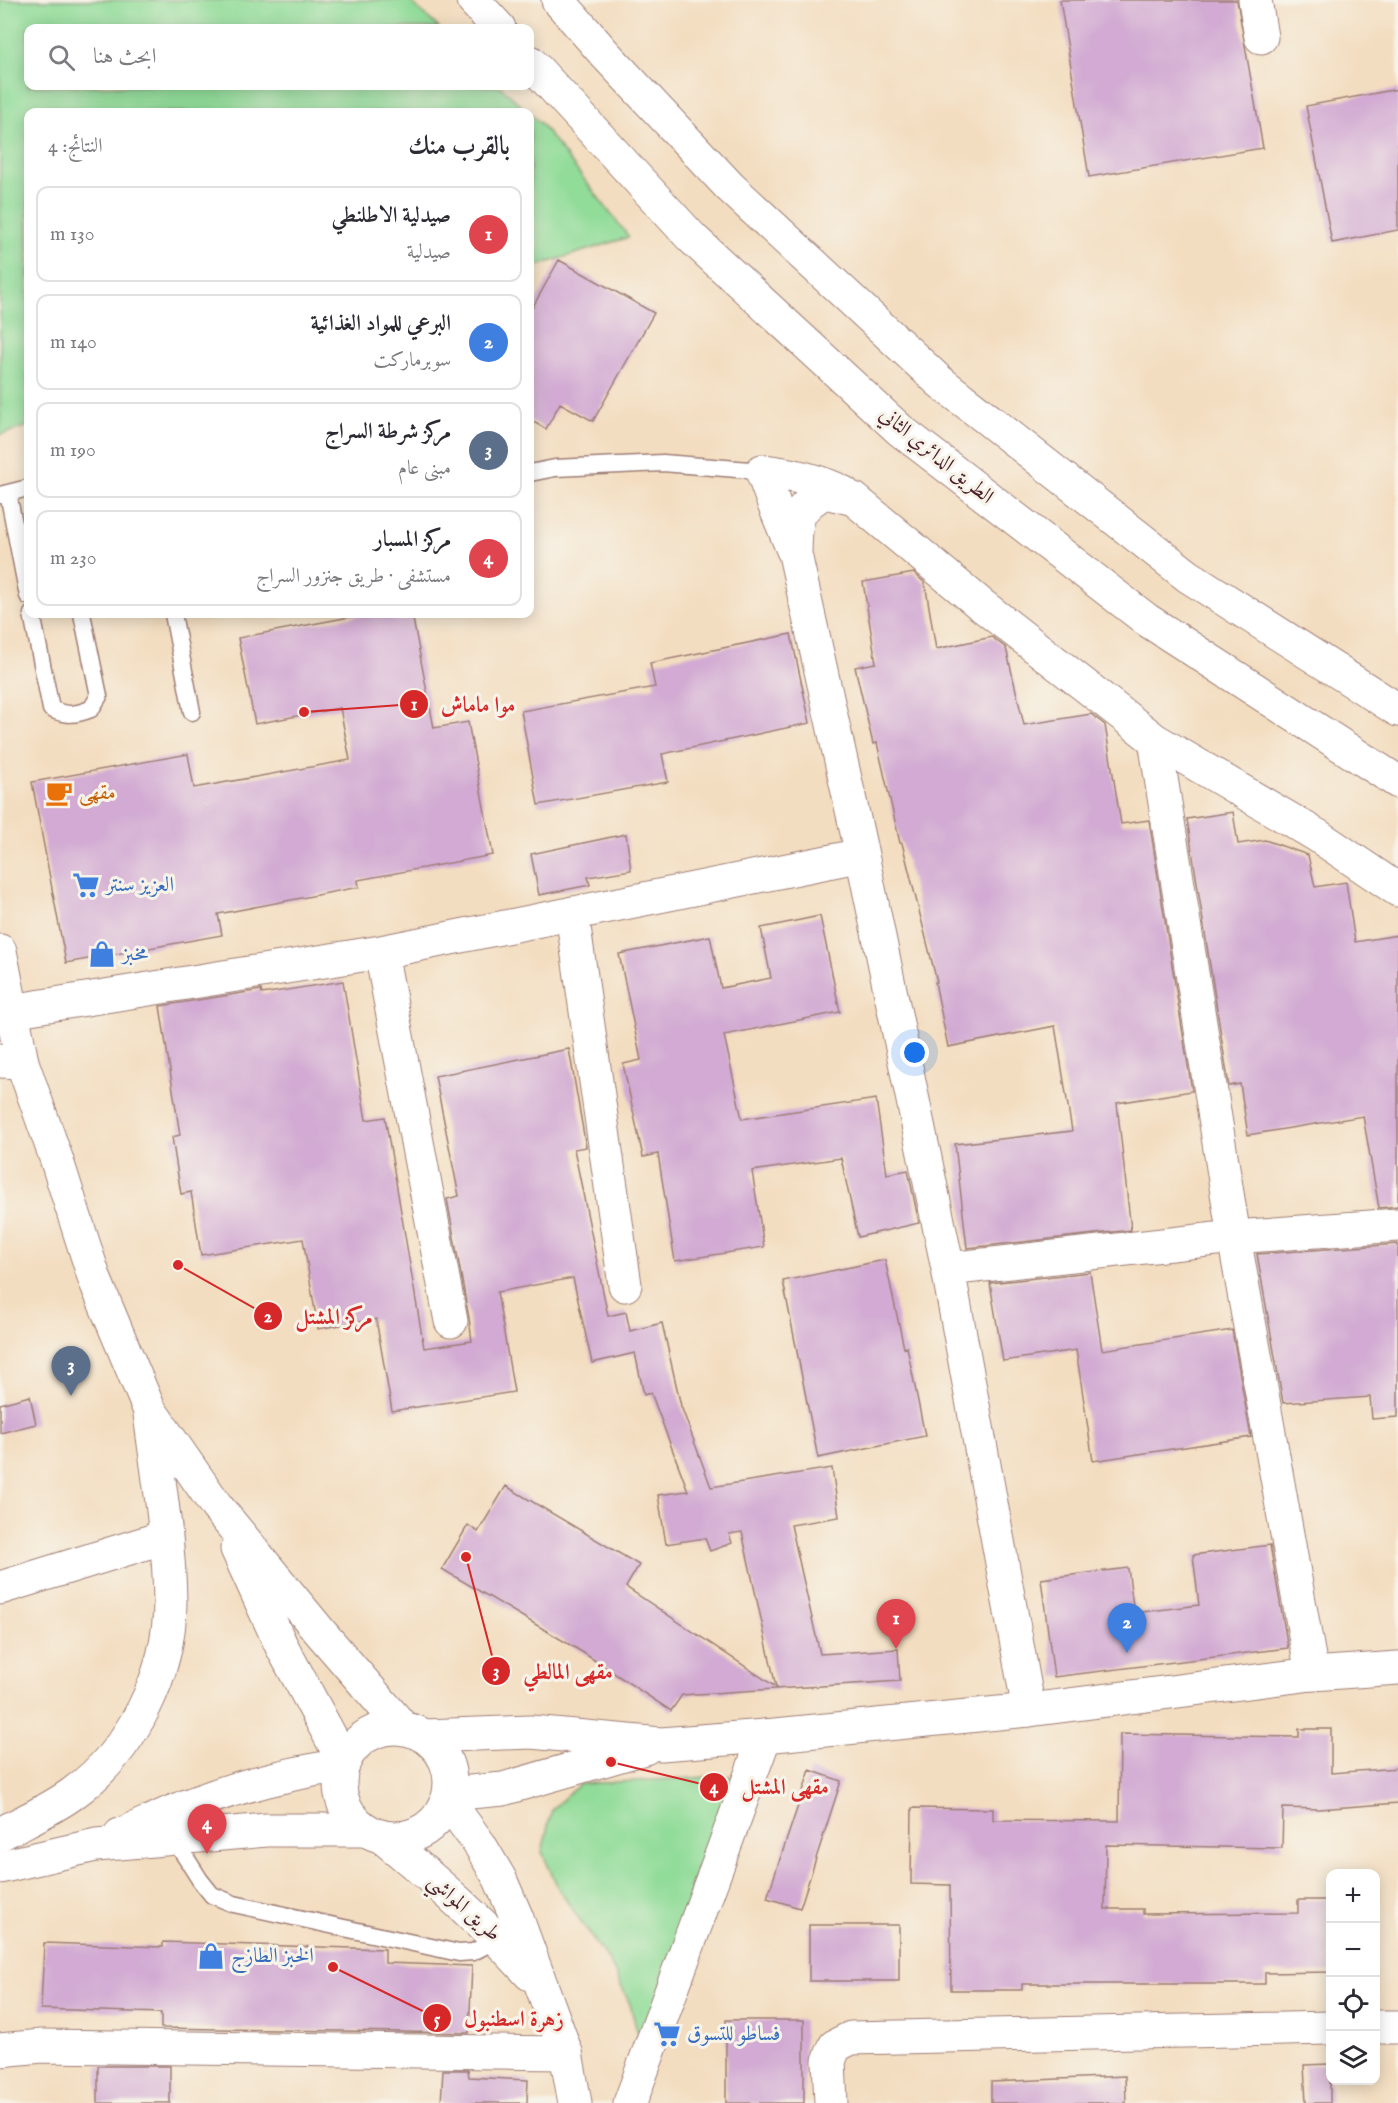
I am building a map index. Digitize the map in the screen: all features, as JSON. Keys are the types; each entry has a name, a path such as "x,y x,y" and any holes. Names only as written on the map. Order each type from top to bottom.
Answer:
{"main road":[{"path":"473,0 495,24"},
{"path":"558,0 605,54 730,186 939,381 1188,576 1398,710"},
{"path":"1255,0 1260,38"},
{"name":"الطريق الدائري الثاني","path":"534,66 692,238 900,430 1147,620 1398,782"},
{"path":"1029,1710 948,1269 862,855 795,554 762,471 786,473 808,479 831,487 854,499 979,603 1155,740 1318,836 1398,890"},
{"path":"795,554 796,521 803,508 825,492 854,499"},
{"path":"1155,740 1234,1237 1311,1674"},
{"path":"11,1011 381,952 862,855"},
{"path":"572,913 625,1285"},
{"path":"0,951 11,1011 11,1061 56,1158 95,1280 150,1409 217,1507 321,1633 414,1732 442,1755 448,1767 448,1797 442,1813 421,1831 408,1836 394,1838 373,1833 267,1830 96,1845 0,1868"},
{"path":"381,952 451,1321"},
{"path":"948,1269 1234,1237 1398,1225"},
{"path":"0,1834 72,1795 96,1774 118,1749 136,1723 155,1680 165,1645 170,1602 150,1409"},
{"path":"217,1507 281,1645 343,1764"},
{"path":"0,1588 165,1537"},
{"path":"373,1833 355,1820 346,1809 341,1795 340,1780 343,1764 352,1749 362,1739 389,1728 414,1732 531,1732 661,1744 1029,1710 1311,1674 1398,1668"},
{"path":"630,2103 765,1736"},
{"path":"448,1797 503,1789 661,1744"},
{"path":"96,1845 192,1804 242,1787 296,1772 343,1764"},
{"name":"طريق المواشي","path":"448,1797 500,1879 566,2053 575,2103"},
{"name":"طريق المواشي","path":"373,1833 450,1893 542,1986"},
{"path":"1380,2027 1398,2026"},
{"path":"831,2103 829,2061 835,2046 851,2038 1326,2028"},
{"path":"0,2050 42,2046 566,2053"}],"lane":[{"path":"534,472 555,468 663,463 762,471"},
{"path":"24,489 4,494 24,579"},
{"path":"33,618 51,709 63,715 91,710 99,696 83,618"},
{"path":"174,618 192,712"},
{"path":"174,1839 212,1895 234,1904 459,1953 473,1952 498,1939"}],"green space":[{"path":"0,0 409,0 435,24 24,24 24,90 504,90 524,108 24,108 24,427 0,435"},
{"path":"534,118 541,124 629,237 534,267"},
{"path":"745,1775 642,2050 630,2004 610,1963 559,1890 542,1852 552,1809 580,1784"}],"building":[{"path":"1060,0 1237,0 1263,148 1089,177"},
{"path":"1398,89 1398,230 1332,243 1306,106"},
{"path":"559,260 654,313 593,421 560,403 546,429 534,422 534,305"},
{"path":"914,573 925,583 936,649 992,637 1006,648 1024,725 1091,714 1105,725 1121,824 1149,820 1192,1091 1117,1103 1131,1230 967,1248 955,1144 1072,1131 1055,1026 948,1047 935,982 937,982 902,843 900,843 877,743 873,744 855,667 876,663 863,582"},
{"path":"345,618 413,618 434,728 468,722 493,855 358,880 359,887 218,914 222,935 66,963 32,782 188,754 194,788 350,760 340,708 255,724 238,638"},
{"path":"791,634 810,723 662,754 668,782 538,805 521,711 655,687 650,663"},
{"path":"1233,812 1238,844 1265,840 1308,855 1315,887 1346,882 1355,942 1398,935 1398,1206 1379,1208 1363,1116 1248,1135 1240,1084 1229,1086 1187,819"},
{"path":"626,834 631,870 588,877 590,885 539,895 531,854"},
{"path":"820,916 840,1012 724,1035 742,1119 876,1099 887,1174 908,1170 919,1223 858,1237 841,1158 752,1171 764,1247 675,1261 658,1154 643,1157 623,1064 641,1060 619,954 710,936 721,988 771,978 761,928"},
{"path":"343,981 366,1120 385,1117 424,1348 472,1341 447,1199 459,1196 435,1076 569,1049 586,1147 574,1149 608,1316 626,1312 630,1331 662,1323 681,1406 711,1487 832,1468 839,1517 791,1525 820,1654 898,1649 900,1681 682,1695 671,1711 582,1652 442,1569 468,1525 478,1532 506,1486 639,1565 626,1587 776,1687 742,1532 729,1534 732,1543 710,1551 705,1538 666,1544 658,1495 688,1491 651,1393 644,1395 635,1353 592,1363 573,1278 497,1292 514,1392 392,1411 376,1319 318,1329 303,1239 201,1255 191,1192 181,1194 172,1137 180,1135 160,1006 261,990 262,994"},
{"path":"1398,1244 1398,1417 1372,1419 1370,1397 1283,1403 1257,1254"},
{"path":"885,1260 904,1348 907,1347 925,1436 818,1458 783,1281"},
{"path":"1090,1272 1102,1350 1232,1330 1251,1437 1093,1461 1076,1350 1003,1361 990,1283"},
{"path":"30,1396 36,1424 0,1433 0,1404"},
{"path":"1270,1545 1288,1648 1054,1677 1041,1579 1128,1568 1134,1613 1199,1605 1193,1555"},
{"path":"1299,1729 1331,1729 1331,1773 1398,1768 1398,1803 1319,1809 1283,1808 1282,1848 1106,1845 1105,1909 1143,1909 1143,1914 1298,1913 1298,1900 1326,1900 1326,1972 1265,1973 1265,1984 1022,1984 1022,1990 951,1990 950,1885 911,1884 912,1808 993,1809 993,1820 1119,1821 1120,1734 1299,1737"},
{"path":"810,1770 841,1781 800,1908 767,1898"},
{"path":"809,1925 899,1925 899,1981 809,1981"},
{"path":"163,1942 385,1949 385,1963 472,1966 469,2033 161,2028 161,2013 41,2009 44,1943 163,1947"},
{"path":"726,2020 804,2020 804,2103 726,2103"},
{"path":"1326,2064 1326,2085 1330,2085 1330,2103 1306,2103 1304,2065"},
{"path":"98,2066 170,2066 170,2103 98,2103"},
{"path":"443,2070 468,2070 469,2077 528,2080 527,2103 441,2103"},
{"path":"1125,2076 1126,2103 991,2103 991,2082"}],"place":[{"name":"موا ماماش","path":"304,712"},
{"name":"مقهى","path":"59,793"},
{"name":"العزيز سنتر","path":"86,885"},
{"name":"مخبز","path":"102,954"},
{"name":"مركز المشتل","path":"178,1265"},
{"name":"مركز شرطة السراج","path":"71,1396"},
{"name":"مقهى المالطي","path":"466,1557"},
{"name":"صيدلية الاطلنطي","path":"896,1649"},
{"name":"البرعي للمواد الغذائية","path":"1127,1653"},
{"name":"مقهى المشتل","path":"611,1762"},
{"name":"مركز المسبار","path":"207,1854"},
{"name":"الخبز الطازج","path":"211,1956"},
{"name":"زهرة اسطنبول","path":"333,1967"},
{"name":"فساطو للتسوق","path":"667,2034"}]}
